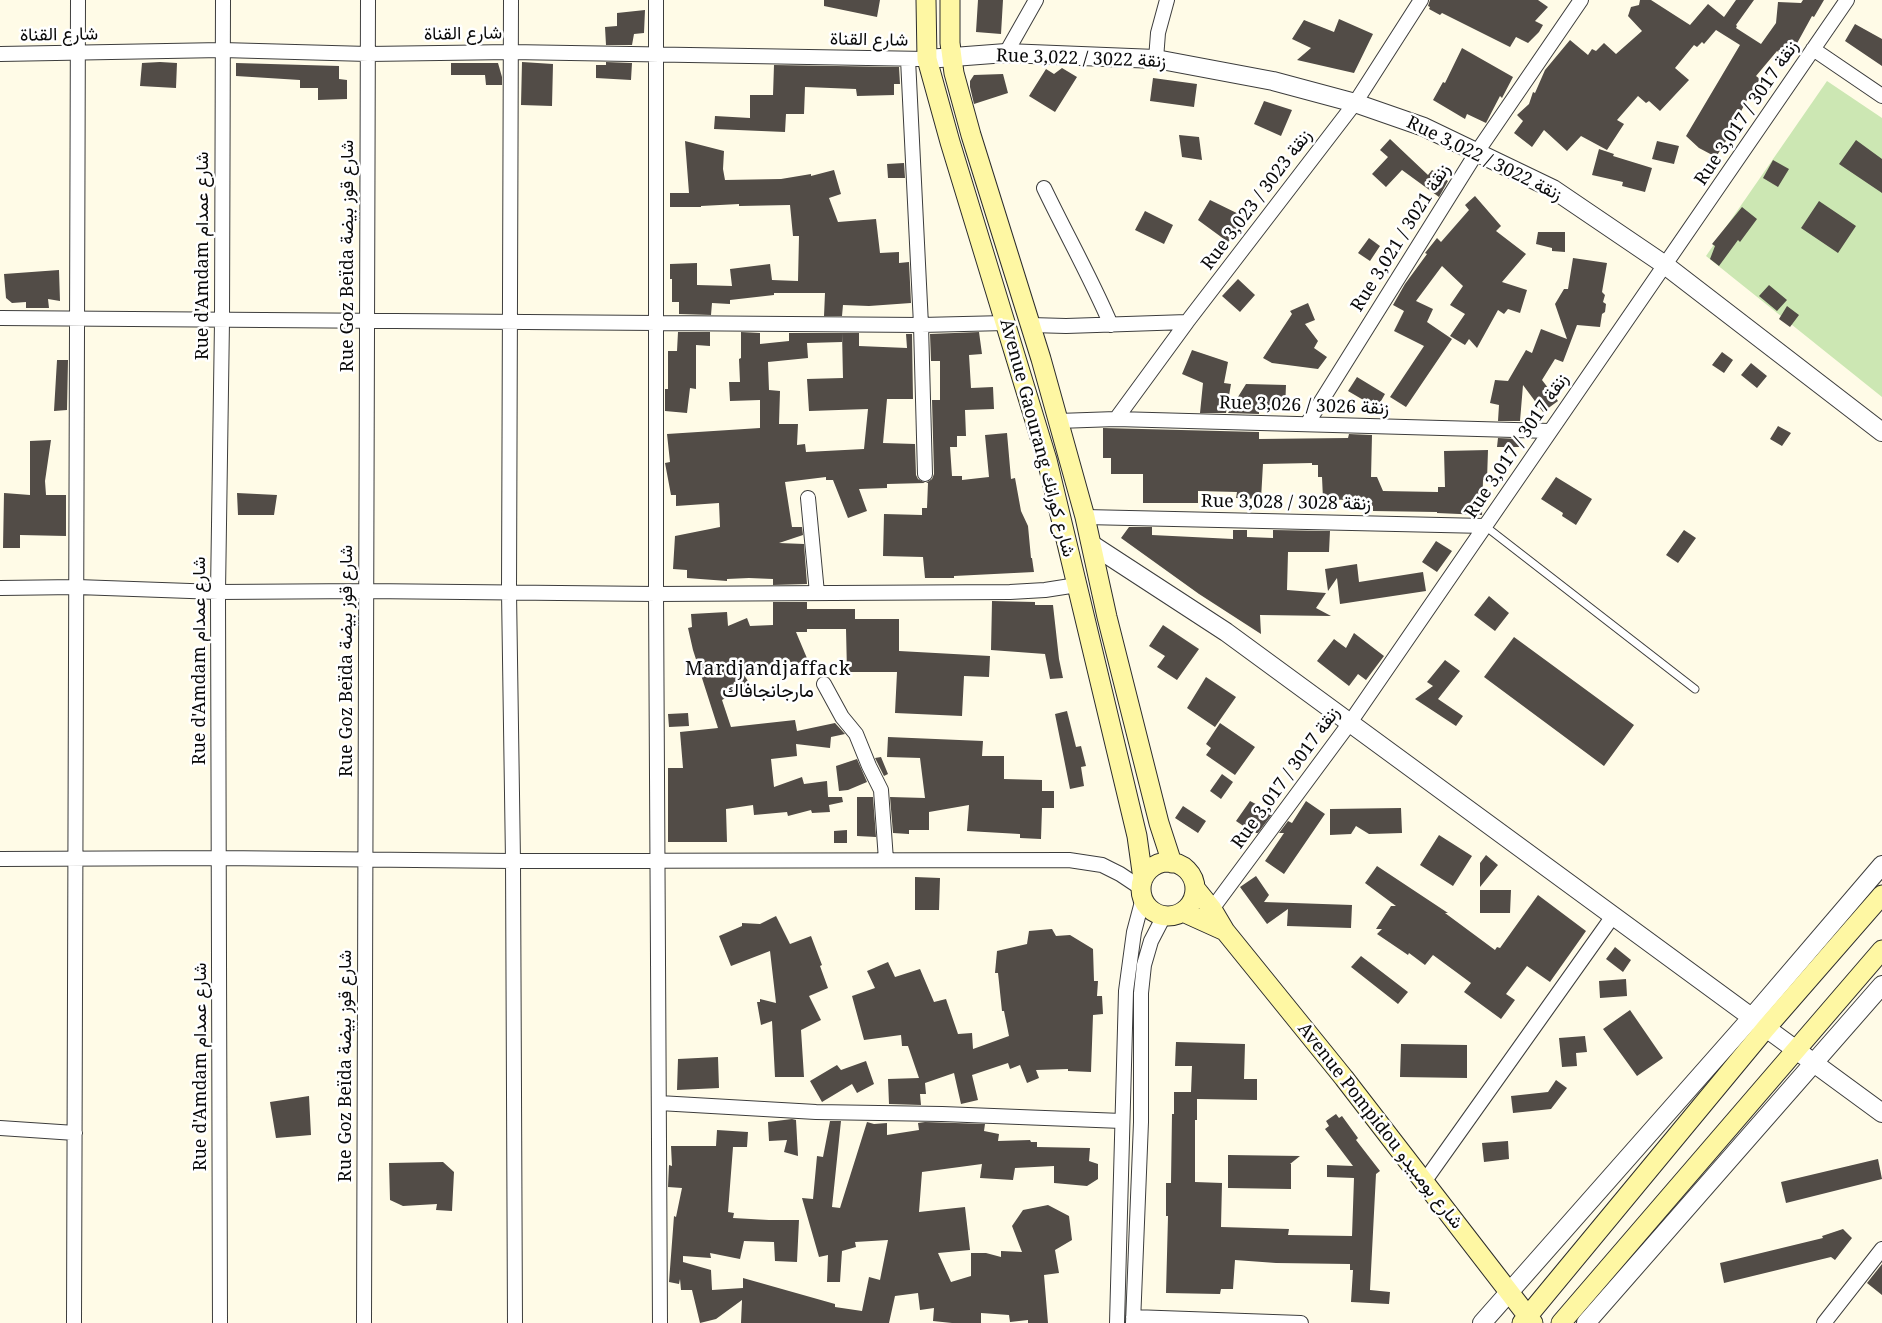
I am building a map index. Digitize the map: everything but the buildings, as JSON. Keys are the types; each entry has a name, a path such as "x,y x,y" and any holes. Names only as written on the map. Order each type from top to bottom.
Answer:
{"main road":[{"name":"Avenue Gaourang شارع كورانك","path":"926,0 927,59 950,142 1047,460 1137,836 1142,888"},
{"name":"Avenue Gaourang شارع كورانك","path":"950,0 950,43 954,73 971,135 1030,325 1085,517 1159,823 1172,863"},
{"path":"1163,863 1172,863 1189,871 1195,888 1190,906 1183,912 1164,916 1154,912 1147,906 1142,888 1148,872 1155,866 1163,863"},
{"name":"Avenue Pompidou شارع بومبيدو","path":"1195,888 1212,909 1225,932 1344,1078 1510,1293 1527,1321"},
{"path":"1527,1321 1759,1023 1882,895"},
{"path":"1183,912 1225,932"},
{"path":"1561,1323 1882,950"}],"street":[{"path":"74,1323 78,0"},
{"name":"Rue d'Amdam شارع عمدام","path":"220,1323 218,592 222,321 223,0"},
{"name":"Rue Goz Beïda شارع قوز بيضة","path":"364,1323 368,0"},
{"path":"511,0 509,592 513,861 515,1323"},
{"path":"656,0 656,594 660,1323"},
{"path":"1006,54 1036,0"},
{"path":"1156,59 1158,33 1166,0"},
{"name":"Rue 3,023 / زنقة 3023","path":"1116,419 1187,322 1355,103 1421,0"},
{"name":"Rue 3,021 / زنقة 3021","path":"1306,424 1477,152 1581,0"},
{"name":"Rue 3,017 / زنقة 3017","path":"1212,909 1349,724 1847,0"},
{"path":"1813,49 1882,96"},
{"name":"شارع القناة","path":"0,54 222,50 368,54 511,52 656,56 927,59"},
{"name":"Rue 3,022 / زنقة 3022","path":"927,59 1006,54 1156,59 1273,81 1355,103 1424,126 1553,189 1665,266 1882,432"},
{"path":"908,59 921,325 925,474"},
{"path":"1044,188 1090,276 1111,325"},
{"path":"0,318 657,324 921,325 1006,323"},
{"path":"1030,325 1111,325 1187,322"},
{"name":"Rue 3,026 / زنقة 3026","path":"1058,421 1116,419 1550,431"},
{"path":"808,498 818,593"},
{"name":"Rue 3,028 / زنقة 3028","path":"1085,517 1485,526"},
{"path":"1091,544 1226,632 1882,1113"},
{"path":"0,588 77,587 218,592 366,591 656,594 1010,592 1045,590 1077,585"},
{"path":"824,684 842,716 856,734 881,790 886,860"},
{"path":"0,859 219,858 513,861 1069,860 1102,865 1142,888 1126,990 1117,1323"},
{"path":"1482,1323 1759,1023 1882,865"},
{"path":"1164,916 1151,942 1144,965 1141,993 1141,1122 1133,1320 1301,1323"},
{"path":"1424,1182 1613,916"},
{"path":"1586,1323 1882,985"},
{"path":"659,1103 816,1112 942,1114 1122,1121"},
{"path":"0,1128 75,1132"},
{"path":"1824,1323 1882,1249"}],"lane":[{"path":"1485,526 1696,689"}],"green space":[{"path":"1827,81 1882,118 1882,397 1706,256"}],"district":[{"name":"Mardjandjaffack مارجانجافاك","path":"768,681"}]}
